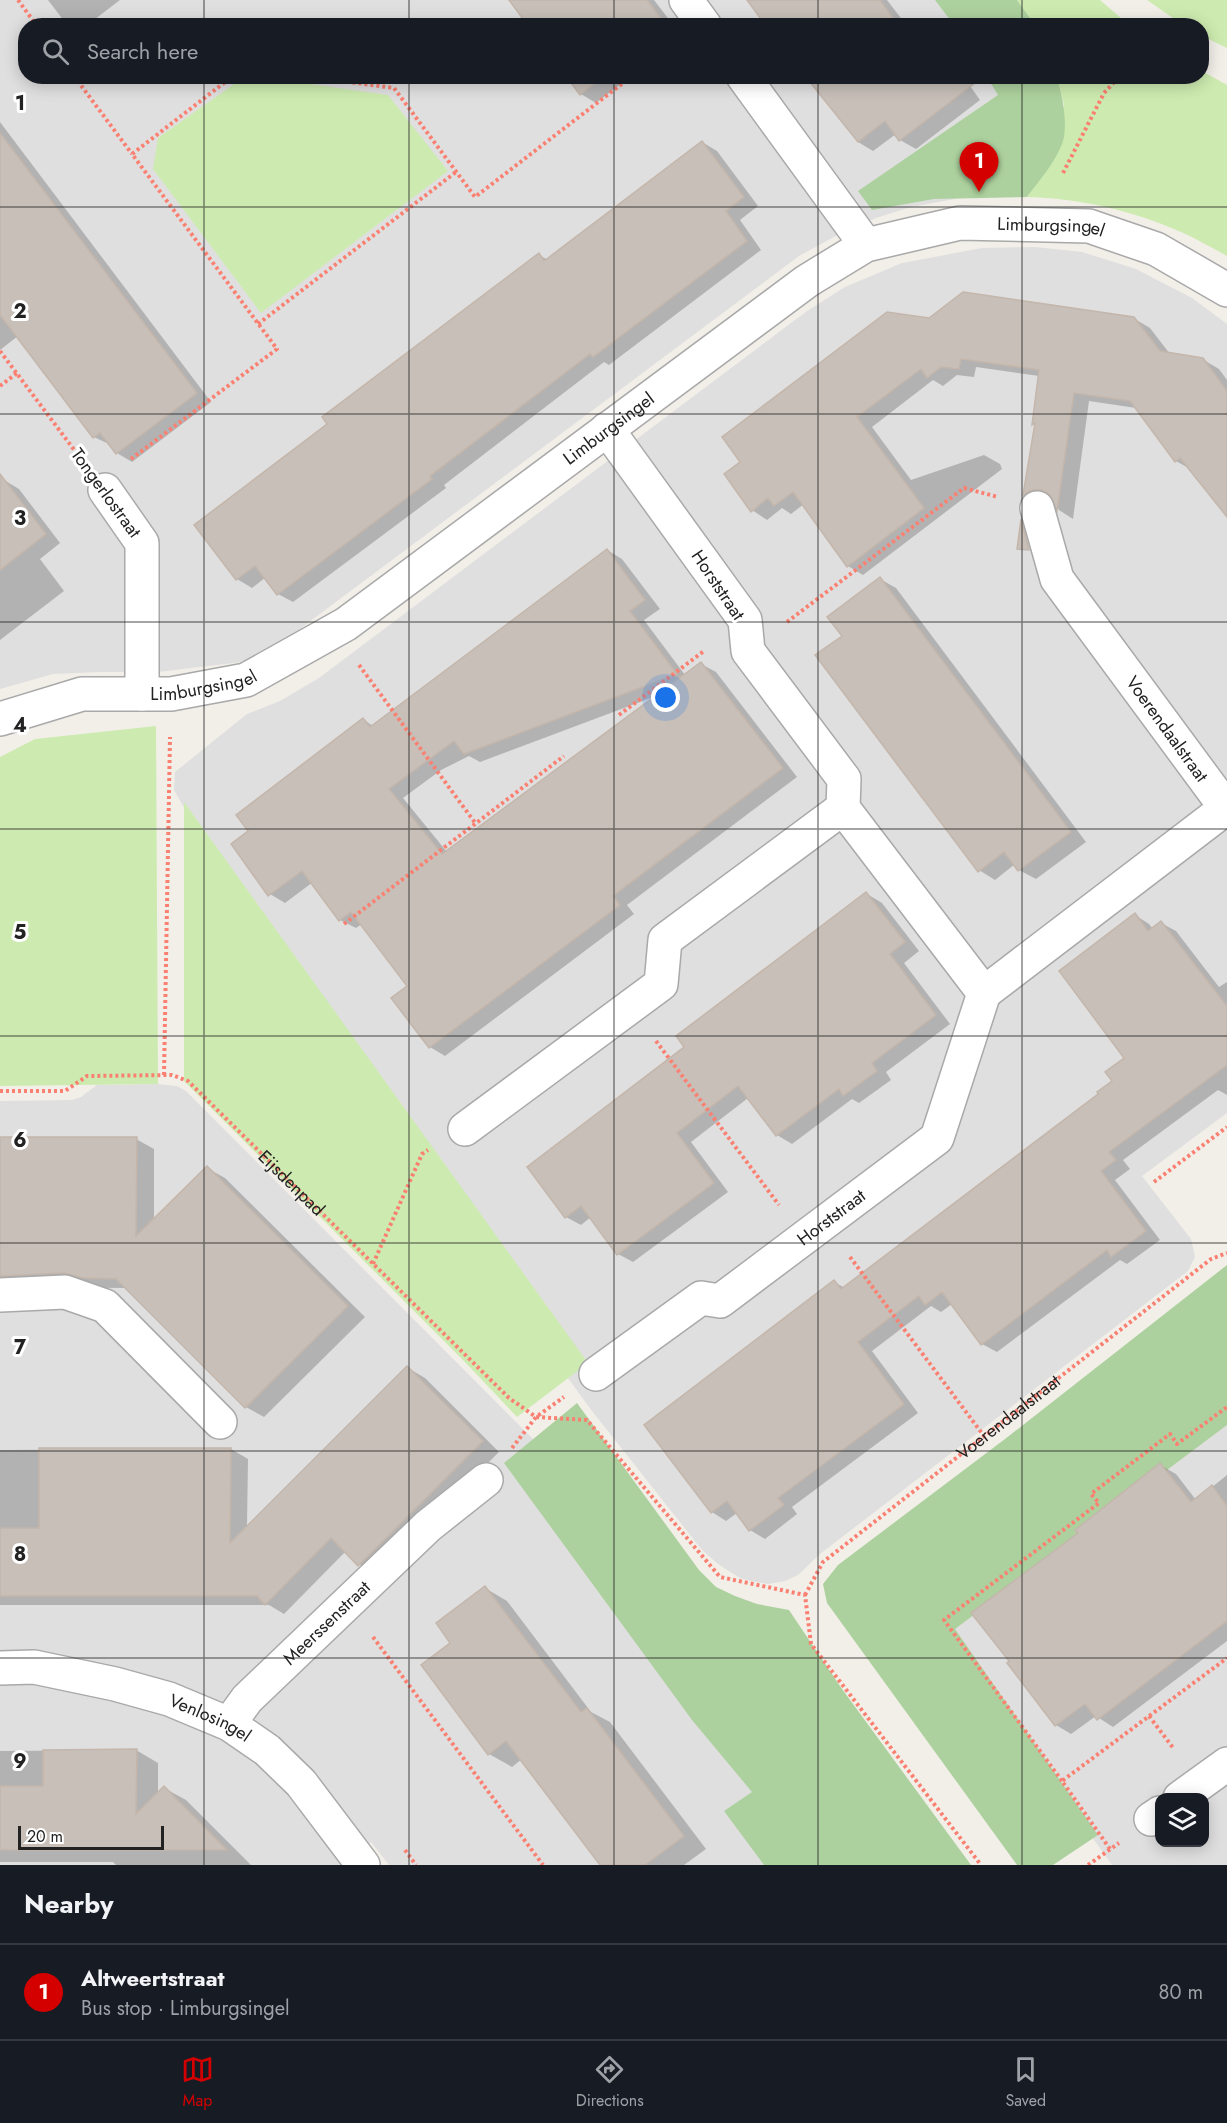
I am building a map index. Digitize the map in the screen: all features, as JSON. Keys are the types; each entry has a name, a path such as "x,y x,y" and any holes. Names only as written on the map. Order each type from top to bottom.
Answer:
{"street":[{"path":"686,0 699,18"},
{"path":"748,84 866,245"},
{"name":"Limburgsingel","path":"0,719 82,694 157,694 246,680 346,624 807,281 866,245 960,223 1089,226 1156,249 1227,290"},
{"name":"Horststraat","path":"607,429 745,620 748,651 844,779 843,808"},
{"name":"Tongerlostraat","path":"102,487 142,543 157,694"},
{"name":"Voerendaalstraat","path":"984,993 1226,808 1058,579 1037,508"},
{"path":"465,1130 661,984 665,939 843,808 984,993"},
{"name":"Horststraat","path":"596,1374 701,1298 720,1301 937,1138 984,993"},
{"path":"0,1294 65,1292 105,1306 220,1422"},
{"name":"Meerssenstraat","path":"229,1724 247,1699 428,1526 486,1480"},
{"name":"Venlosingel","path":"0,1668 34,1667 115,1684 169,1699 229,1724 267,1750 301,1783 363,1865"},
{"path":"1186,1793 1227,1764"}],"path":[{"path":"18,0 31,18"},
{"path":"81,84 277,349 102,487"},
{"path":"132,154 223,84"},
{"path":"364,84 394,88 475,197 622,84"},
{"path":"1063,173 1104,93 1112,84"},
{"path":"258,324 456,172"},
{"name":"Tongerlostraat","path":"0,351 102,487"},
{"path":"0,386 17,373"},
{"path":"784,624 964,488 1037,508"},
{"path":"619,716 745,620"},
{"path":"334,631 476,824"},
{"path":"157,694 164,1075"},
{"path":"344,924 564,756"},
{"path":"630,1007 984,1436"},
{"name":"Eijsdenpad","path":"0,1091 65,1091 87,1076 172,1075 188,1081 508,1398 536,1417"},
{"path":"1154,1182 1227,1127"},
{"path":"373,1264 422,1154 465,1130"},
{"name":"Voerendaalstraat","path":"805,1595 823,1562 1211,1259 1227,1253"},
{"path":"486,1480 536,1417 596,1374"},
{"path":"1110,1849 944,1620 1099,1503 1091,1494 1170,1434 1177,1444 1227,1407"},
{"path":"536,1417 587,1420 720,1577 805,1595 812,1644 981,1865"},
{"path":"347,1603 543,1865"},
{"path":"1062,1781 1227,1658"}],"shaded area":[{"path":"0,0 950,0 962,18 18,18 18,84 1008,84 1043,135 955,199 911,207 876,218 799,256 289,637 242,662 158,672 53,674 0,689"},
{"path":"1035,247 1082,252 1136,269 1192,298 1227,324 1227,1113 1142,1176 1191,1239 1195,1257 1188,1271 820,1554 798,1575 785,1581 768,1584 751,1581 740,1578 702,1550 562,1370 187,813 174,790 175,772 247,714 280,701 319,678 807,311 845,287 902,263 982,248"},
{"path":"97,1085 177,1086 186,1091 542,1448 763,1792 769,1865 389,1865 371,1842 347,1865 0,1865 0,1101 72,1100 81,1097"},
{"path":"1227,1417 1227,1865 1112,1865 944,1631"}],"green space":[{"path":"935,0 1017,0 1030,18 949,18"},
{"path":"1017,0 1100,0 1121,18 1030,18"},
{"path":"1147,0 1227,0 1227,48 1209,39 1209,18 1173,18"},
{"path":"1209,75 1227,85 1227,256 1181,232 1125,212 1086,203 1027,197 1051,164 1064,105 1059,84 1209,84"},
{"path":"234,84 311,84 388,95 448,171 261,313 153,169 158,138"},
{"path":"991,84 1059,84 1065,129 1062,145 1054,161 1027,197 934,199 872,210 858,191 998,95"},
{"path":"156,726 158,1084 0,1086 0,757 35,739"},
{"path":"184,802 588,1363 517,1417 184,1081"},
{"path":"1227,1265 1227,1425 955,1629 1098,1835 1053,1865 1017,1865 827,1603 823,1584 838,1565 1005,1439"},
{"path":"577,1403 699,1570 716,1587 757,1604 789,1610 842,1689 971,1865 764,1865 724,1811 752,1792 692,1720 504,1463"}],"building":[{"path":"509,0 647,0 661,18 522,18"},
{"path":"747,0 880,0 893,18 760,18"},
{"path":"572,84 594,84 580,95"},
{"path":"811,84 974,84 899,141 885,121 858,142"},
{"path":"0,133 197,393 116,454 100,433 93,438 0,315"},
{"path":"702,141 744,197 726,211 747,241 593,357 590,354 430,476 432,479 277,595 255,566 236,580 194,525 327,424 322,417 539,253 544,261"},
{"path":"963,292 1134,317 1160,351 1203,358 1227,391 1227,517 1180,458 1175,462 1130,401 1074,393 1057,511 1050,495 1042,490 1032,490 1023,495 1035,423 1032,425 1039,370 961,359 959,369 941,367 927,378 921,369 857,417 924,508 847,567 793,492 774,506 768,498 751,512 724,474 740,462 722,437 887,312 929,318"},
{"path":"0,474 46,534 0,570"},
{"path":"1021,519 1029,550 1017,549"},
{"path":"607,549 645,600 630,611 677,674 464,754 454,741 389,789 442,854 701,662 783,768 613,896 620,905 429,1048 391,998 407,986 351,912 339,921 302,871 268,896 231,844 248,831 236,815 363,718 370,727"},
{"path":"880,577 1071,832 1018,871 1004,852 978,872 815,655 842,636 827,617"},
{"path":"866,892 905,942 890,954 936,1015 872,1063 877,1071 843,1096 839,1089 776,1136 738,1086 677,1133 714,1183 617,1255 581,1206 565,1218 527,1167 684,1047 676,1036"},
{"path":"1135,913 1148,931 1161,921 1227,1006 1227,1065 1109,1152 1116,1160 1101,1171 1146,1231 1111,1257 1107,1250 981,1345 942,1292 925,1305 919,1296 858,1342 904,1404 778,1498 784,1505 749,1531 727,1501 711,1513 644,1425 834,1280 841,1289 1112,1081 1105,1072 1124,1058 1059,971"},
{"path":"0,1137 137,1137 136,1236 207,1166 348,1306 245,1408 116,1279 83,1278 64,1273 0,1276"},
{"path":"407,1366 483,1441 358,1566 331,1538 265,1605 257,1596 0,1596 0,1528 39,1528 39,1448 231,1448 230,1543"},
{"path":"1160,1463 1191,1502 1212,1485 1227,1506 1227,1621 1097,1720 1085,1704 1055,1726 1007,1663 1009,1661 971,1613 1078,1533 1075,1530"},
{"path":"485,1586 581,1712 587,1708 684,1836 645,1865 600,1865 506,1741 488,1755 421,1665 450,1643 436,1623"},
{"path":"137,1749 136,1814 164,1786 227,1850 0,1850 0,1786 43,1786 43,1750"}],"place":[{"name":"Altweertstraat","path":"979,192"}]}
